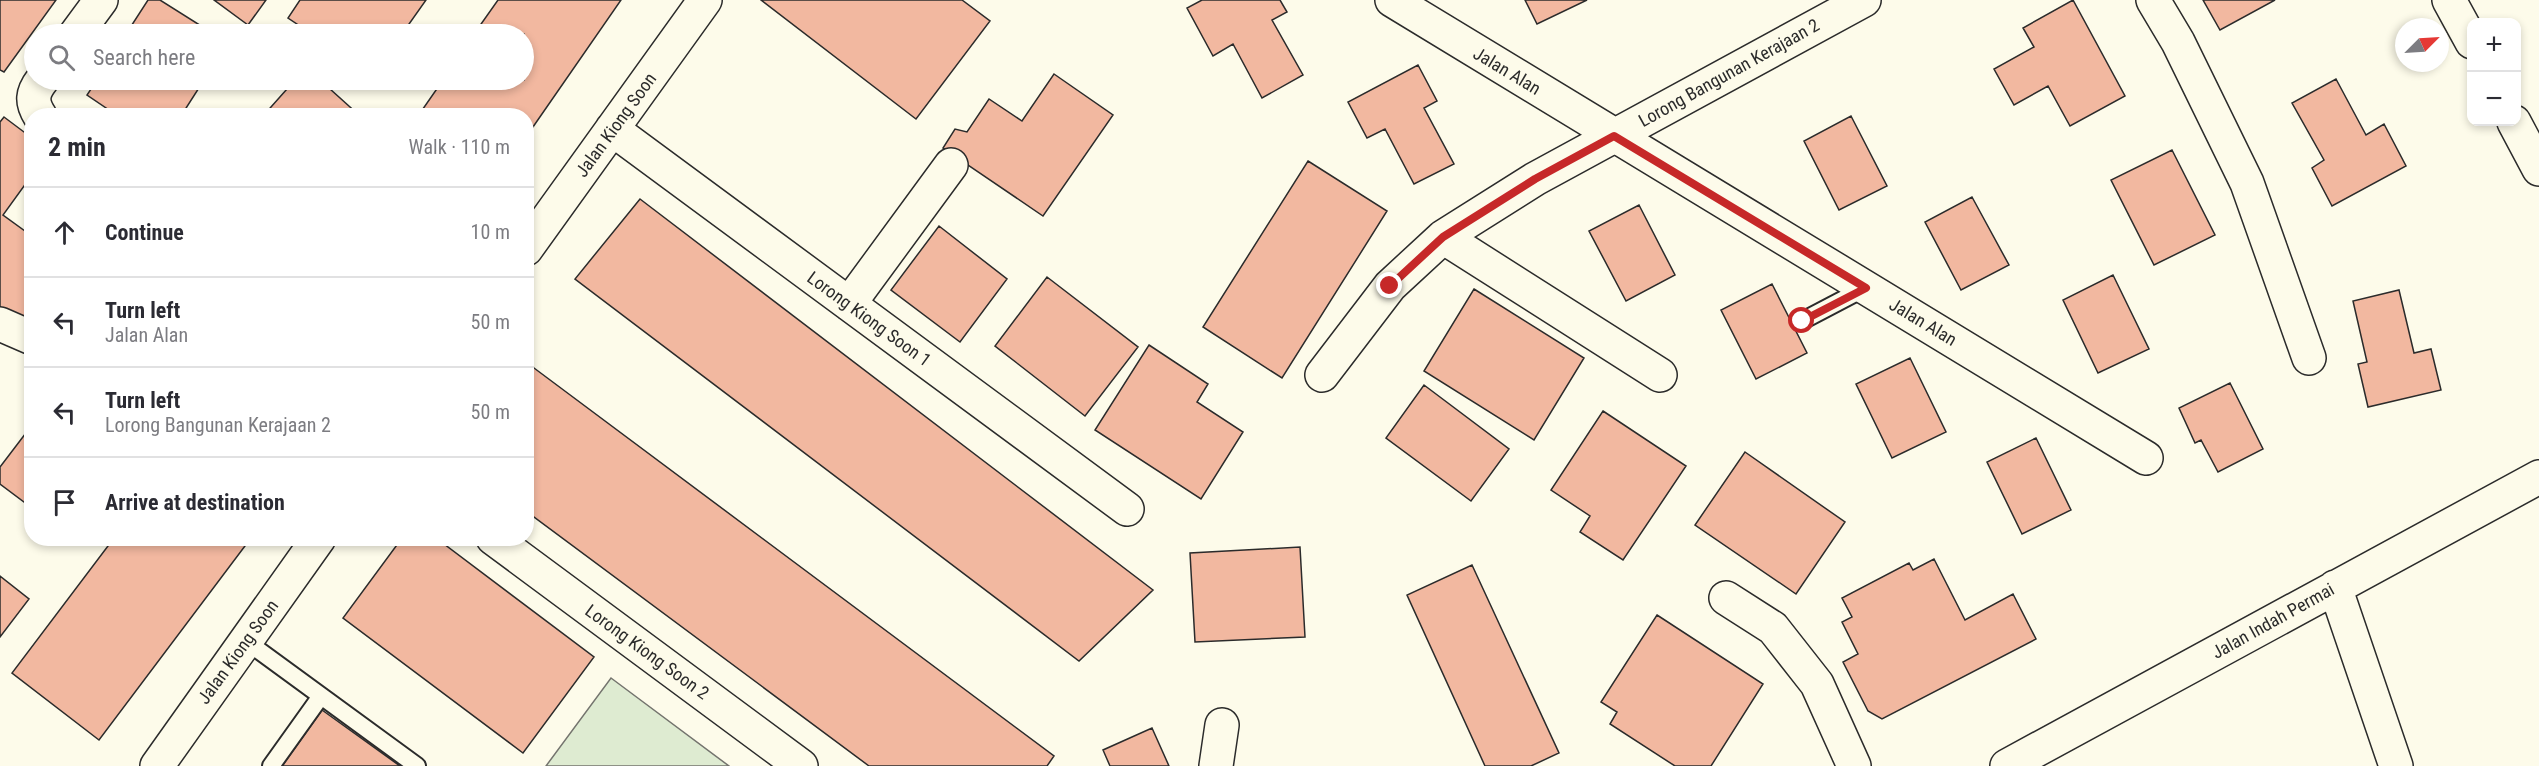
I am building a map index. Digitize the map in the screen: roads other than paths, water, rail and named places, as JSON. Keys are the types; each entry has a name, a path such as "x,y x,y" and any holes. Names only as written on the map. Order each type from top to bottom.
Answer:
{"street":[{"path":"83,24 101,0"},
{"name":"Jalan Kiong Soon","path":"534,238 705,0"},
{"name":"Jalan Alan","path":"1392,0 2146,458"},
{"name":"Lorong Bangunan Kerajaan 2","path":"1322,375 1390,286 1443,237 1535,179 1864,0"},
{"path":"2153,0 2178,42 2247,183 2309,358"},
{"path":"2449,0 2467,33"},
{"path":"34,90 33,101 36,108"},
{"path":"2516,126 2539,169"},
{"name":"Lorong Kiong Soon 1","path":"612,129 1126,509"},
{"path":"849,304 951,165"},
{"path":"1443,237 1660,375"},
{"path":"0,324 24,334"},
{"name":"Jalan Indah Permai","path":"2007,766 2539,477"},
{"name":"Jalan Kiong Soon","path":"157,766 313,546"},
{"name":"Lorong Kiong Soon 2","path":"504,546 801,766"},
{"path":"2335,587 2396,766"},
{"path":"1726,598 1773,628 1817,684 1854,766"},
{"path":"1216,766 1222,725"}],"lane":[{"path":"1802,321 1866,288"},
{"path":"246,641 417,766"},
{"path":"271,766 321,696"}]}
